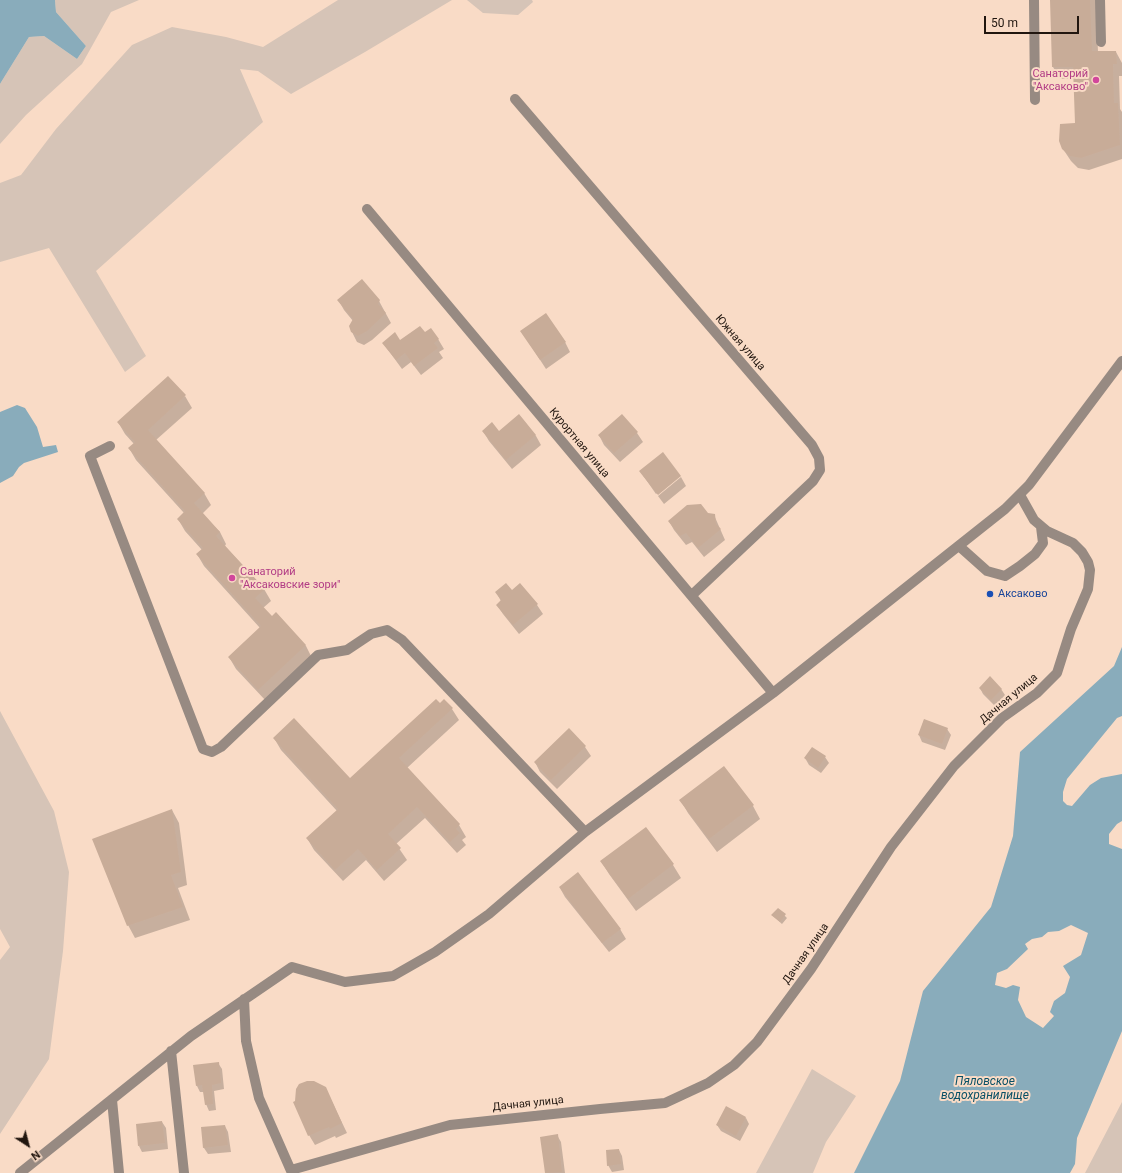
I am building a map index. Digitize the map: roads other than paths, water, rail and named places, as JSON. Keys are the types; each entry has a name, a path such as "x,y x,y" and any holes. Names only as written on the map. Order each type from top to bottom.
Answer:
{"street":[{"path":"1034,0 1035,100"},
{"path":"1100,0 1100,42"},
{"name":"Южная улица","path":"515,100 812,445 819,458 820,470 813,481 692,595"},
{"name":"Курортная улица","path":"366,209 773,693"},
{"path":"20,1173 171,1051 292,967 346,982 393,976 435,952 489,914 585,832 773,693 1020,496 1122,361"},
{"path":"110,446 90,456 203,749 212,752 220,747 318,654 347,650 371,634 387,630 402,640 585,832"},
{"name":"Дачная улица","path":"292,1172 450,1125 665,1103 708,1084 734,1065 758,1042 811,969 891,847 954,766 1002,718 1037,693 1057,673 1071,629 1088,589 1090,570 1088,562 1082,552 1072,543 1041,527 1030,514 1020,496"},
{"path":"959,546 987,571 1005,576 1035,554 1043,543 1041,527"},
{"path":"244,999 246,1041 259,1098 292,1172"},
{"path":"171,1051 184,1173"},
{"path":"112,1100 119,1173"}],"water":[{"path":"0,0 55,0 56,12 86,46 77,59 44,36 29,37 0,84"},
{"path":"17,405 25,408 37,427 43,447 56,445 58,452 24,463 19,467 13,476 0,483 0,412"},
{"name":"Пяловское водохранилище","path":"1122,647 1122,716 1117,718 1067,779 1063,792 1063,801 1067,805 1072,806 1090,785 1101,778 1122,774 1122,821 1117,824 1109,834 1109,844 1122,849 1122,1031 1077,1138 1075,1164 1070,1173 854,1173 900,1081 923,991 991,907 1013,836 1020,752 1114,666","holes":["1071,925 1088,933 1081,955 1063,966 1070,977 1065,993 1054,1001 1050,1012 1054,1016 1043,1028 1026,1017 1018,1000 1020,987 1013,985 1006,988 995,985 997,973 1007,969 1028,949 1025,944 1032,939 1042,937 1048,932 1059,931"]}],"place":[{"name":"Санаторий \"Аксаково\"","path":"1096,80"},
{"name":"Санаторий \"Аксаковские зори\"","path":"232,578"},
{"name":"Аксаково","path":"990,594"}]}
